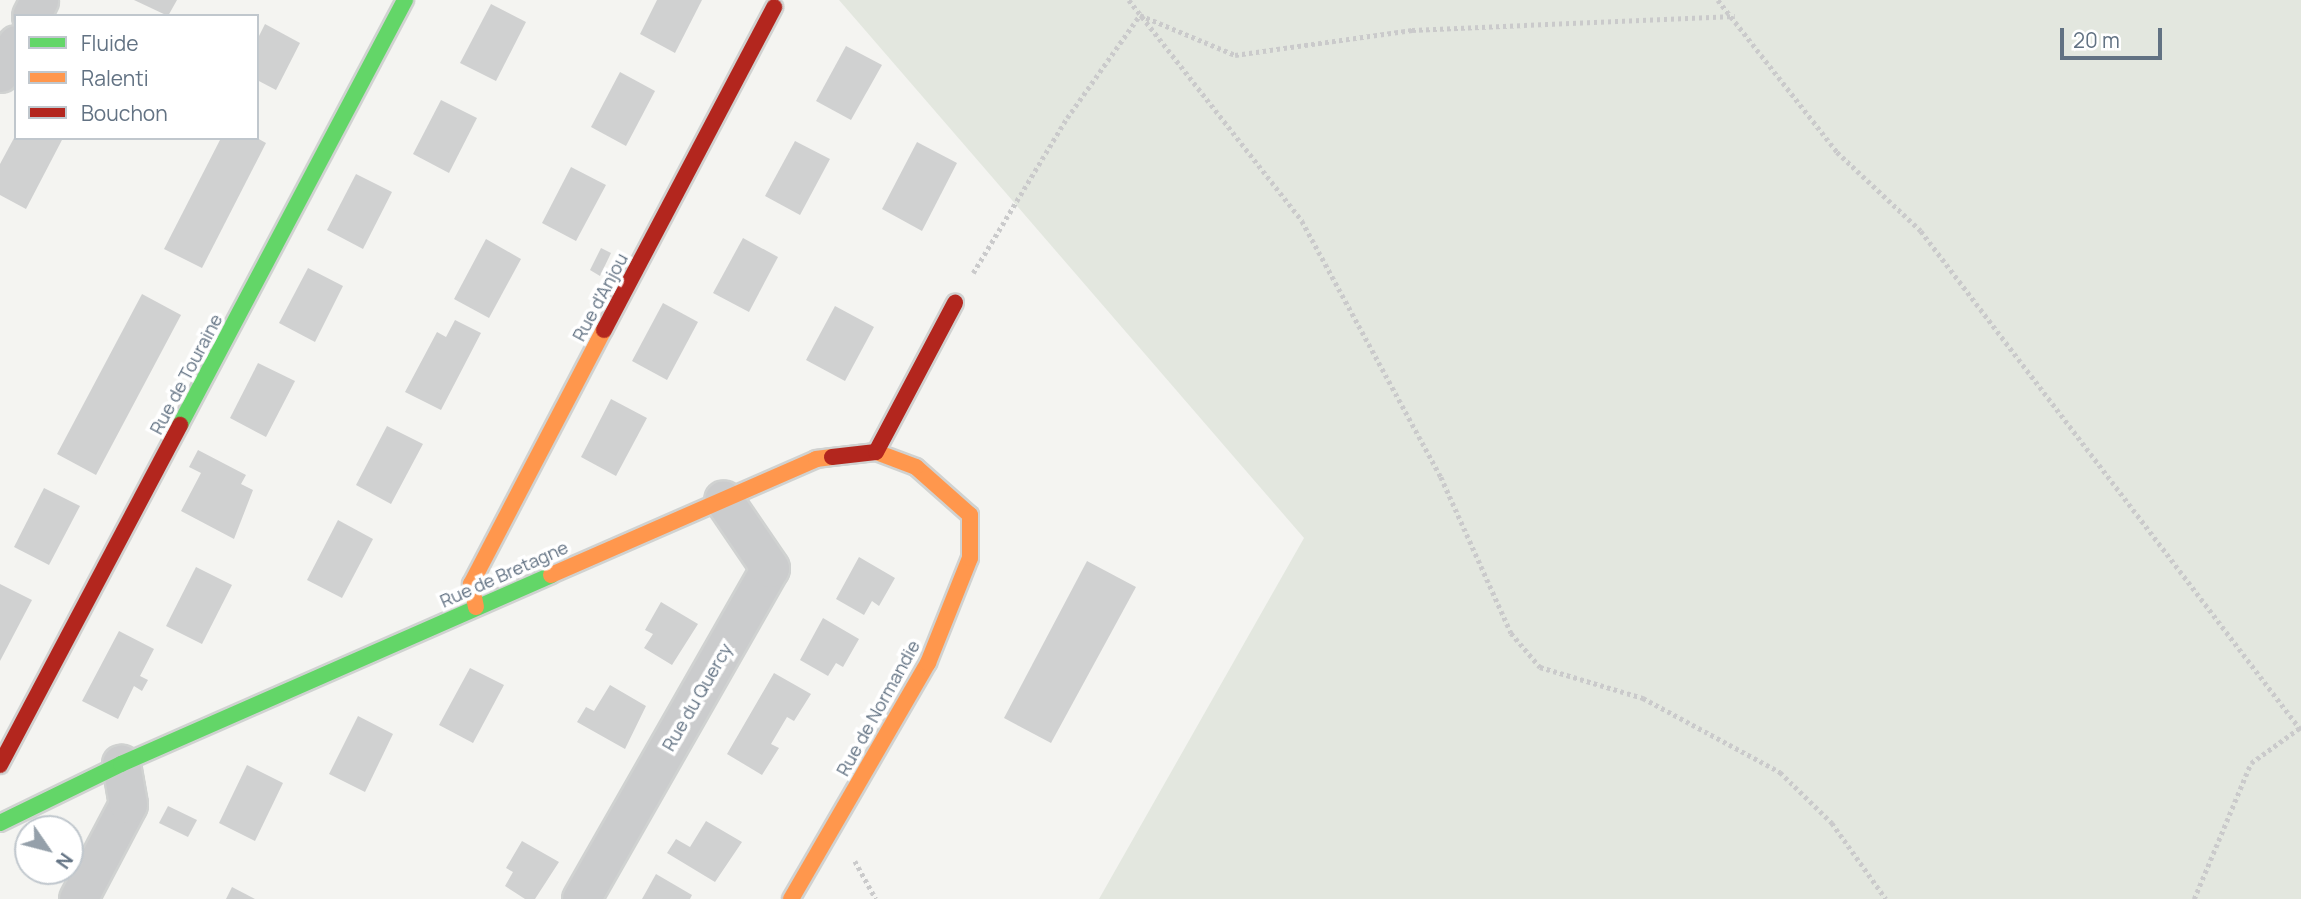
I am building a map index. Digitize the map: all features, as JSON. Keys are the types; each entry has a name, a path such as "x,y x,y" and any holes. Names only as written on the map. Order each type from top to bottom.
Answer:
{"street":[{"name":"Rue de Touraine","path":"0,765 405,0"},
{"name":"Rue d'Anjou","path":"476,607 471,584 774,7"},
{"path":"0,73 14,48"},
{"path":"876,452 955,303"},
{"name":"Rue de Bretagne","path":"0,823 121,764 816,459 876,452"},
{"name":"Rue de Normandie","path":"791,899 928,663 970,558 970,516 916,467 876,452"},
{"name":"Rue du Quercy","path":"581,899 770,568 723,499"},
{"path":"78,899 128,804 121,764"}],"path":[{"path":"1129,0 1303,221 1441,477 1511,633 1525,650 1540,667 1643,698 1780,772 1832,823 1886,899"},
{"path":"1718,0 1735,16 1837,152 1921,231 2301,728 2251,763 2194,899"},
{"path":"1140,16 1235,55 1412,30 1735,16"},
{"path":"955,303 1067,118 1140,16"}],"shaded area":[{"path":"839,0 2301,0 2301,899 1099,899 1304,538"}],"building":[{"path":"134,0 177,0 169,14"},
{"path":"657,0 702,0 675,53 640,34"},
{"path":"491,4 526,22 496,81 460,63"},
{"path":"265,24 300,43 276,90 259,81 259,36"},
{"path":"846,46 882,65 851,120 816,101"},
{"path":"620,72 655,91 626,146 591,127"},
{"path":"441,100 477,118 449,173 413,154"},
{"path":"14,138 62,140 26,209 0,195 0,164"},
{"path":"259,139 266,143 202,268 164,249 220,140"},
{"path":"795,141 830,159 800,215 765,196"},
{"path":"917,142 957,163 922,231 882,209"},
{"path":"571,167 606,185 576,241 542,223"},
{"path":"356,174 392,192 363,249 327,230"},
{"path":"743,238 778,257 749,312 713,293"},
{"path":"486,239 521,259 489,318 454,299"},
{"path":"601,248 611,253 600,276 590,270"},
{"path":"308,268 343,286 315,342 279,323"},
{"path":"142,294 181,315 96,475 57,454"},
{"path":"663,303 698,322 667,380 632,361"},
{"path":"835,306 874,327 845,381 806,360"},
{"path":"455,320 481,333 441,410 405,392 437,332 446,337"},
{"path":"258,363 295,381 266,437 230,418"},
{"path":"611,399 647,418 616,476 581,457"},
{"path":"387,426 423,444 391,504 356,485"},
{"path":"198,450 246,475 241,484 253,490 234,539 181,511 201,473 189,467"},
{"path":"44,488 80,506 49,565 14,547"},
{"path":"338,520 373,539 342,598 307,580"},
{"path":"859,557 895,578 879,606 872,601 864,615 836,599"},
{"path":"1087,561 1136,587 1051,743 1004,718"},
{"path":"196,567 232,585 202,644 166,626"},
{"path":"0,584 32,600 0,661"},
{"path":"661,602 698,624 672,665 644,648 653,634 645,630"},
{"path":"823,618 859,639 843,667 836,663 828,676 800,660"},
{"path":"119,631 154,649 140,676 148,680 142,691 134,686 118,719 82,701"},
{"path":"470,668 504,685 473,743 439,725"},
{"path":"774,673 811,694 794,721 787,717 771,744 779,748 762,775 727,754"},
{"path":"610,685 646,706 625,749 577,722 586,707 594,711"},
{"path":"358,716 393,734 365,792 329,774"},
{"path":"247,765 283,783 255,841 219,823"},
{"path":"168,806 197,820 188,837 159,823"},
{"path":"706,821 742,842 715,882 667,853 676,839 690,847"},
{"path":"522,841 559,862 535,899 525,899 505,886 513,872 506,868"},
{"path":"656,874 692,895 690,899 642,899"},
{"path":"232,887 255,899 226,899"}],"traffic: fast":[{"path":"180,425 405,0"},
{"path":"0,823 121,764 551,575"}],"traffic: slow":[{"path":"476,607 471,584 604,330"},
{"path":"791,899 928,663 970,558 970,515 916,467 876,452"},
{"path":"551,575 816,459 832,457"}],"traffic: jam":[{"path":"604,330 774,7"},
{"path":"832,457 876,452 955,303"},
{"path":"0,765 180,425"}]}
